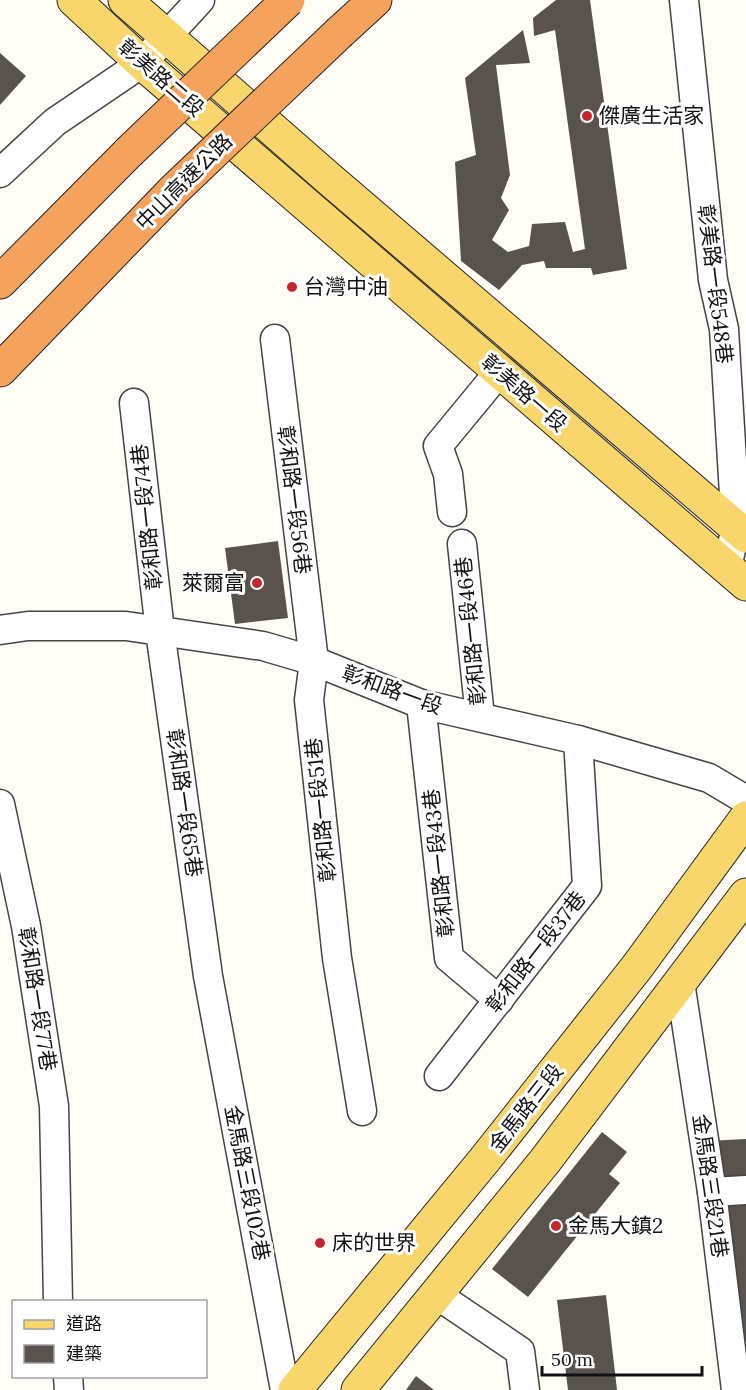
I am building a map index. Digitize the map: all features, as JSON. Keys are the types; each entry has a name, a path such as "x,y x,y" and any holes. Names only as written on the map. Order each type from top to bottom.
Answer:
{"highway":[{"path":"0,282 129,152 288,0"},
{"name":"中山高速公路","path":"0,370 174,190 375,0"}],"main road":[{"name":"彰美路二段","path":"74,0 142,63 303,201"},
{"name":"彰美路二段","path":"125,0 327,177"},
{"name":"彰美路一段","path":"327,177 741,532"},
{"path":"303,201 327,177"},
{"name":"彰美路一段","path":"303,201 736,576"},
{"name":"金馬路三段","path":"296,1390 623,986 746,818"},
{"path":"358,1390 545,1161 746,895"}],"street":[{"path":"0,173 55,122 142,63 200,0"},
{"name":"彰美路一段548巷","path":"684,0 713,280 724,329 741,532 736,576"},
{"name":"彰和路一段56巷","path":"274,339 314,662"},
{"path":"452,512 448,474 438,446 499,372"},
{"name":"彰和路一段74巷","path":"134,403 160,631"},
{"name":"彰和路一段46巷","path":"462,544 480,717"},
{"name":"彰和路一段","path":"0,630 28,626 126,626 263,646 314,662 421,704 578,740 709,778 746,801"},
{"name":"彰和路一段65巷","path":"160,631 208,976"},
{"name":"彰和路一段51巷","path":"314,662 309,700 337,958 362,1111"},
{"name":"彰和路一段43巷","path":"421,704 449,958 499,999"},
{"name":"彰和路一段37巷","path":"439,1076 587,886 578,740"},
{"name":"彰和路一段77巷","path":"0,804 26,926 54,1106 58,1300"},
{"name":"金馬路三段102巷","path":"208,976 285,1390"},
{"name":"金馬路三段21巷","path":"680,982 712,1192 736,1390"},
{"path":"712,1192 746,1190"},
{"path":"437,1295 520,1351 525,1390"}],"building":[{"name":"傑廣生活家","path":"556,0 590,0 627,269 593,275 591,268 546,268 544,261 522,265 499,290 461,261 455,162 476,155 465,78 523,30 530,63 496,65 510,175 501,198 509,210 492,240 508,252 529,246 532,224 565,222 573,252 585,249 555,30 534,36 533,18"},
{"path":"0,53 26,76 0,105"},
{"name":"萊爾富","path":"278,541 288,618 235,624 225,548"},
{"name":"金馬大鎮2","path":"602,1132 627,1152 609,1174 620,1183 528,1297 492,1269"},
{"path":"746,1139 746,1185 710,1188 706,1141"},
{"path":"746,1203 746,1390 720,1205"},
{"path":"606,1295 617,1390 568,1390 557,1300"},
{"path":"416,1376 434,1390 406,1390"}],"place":[{"name":"傑廣生活家","path":"587,116"},
{"name":"台灣中油","path":"292,287"},
{"name":"萊爾富","path":"257,583"},
{"name":"金馬大鎮2","path":"556,1226"},
{"name":"床的世界","path":"320,1243"}]}
